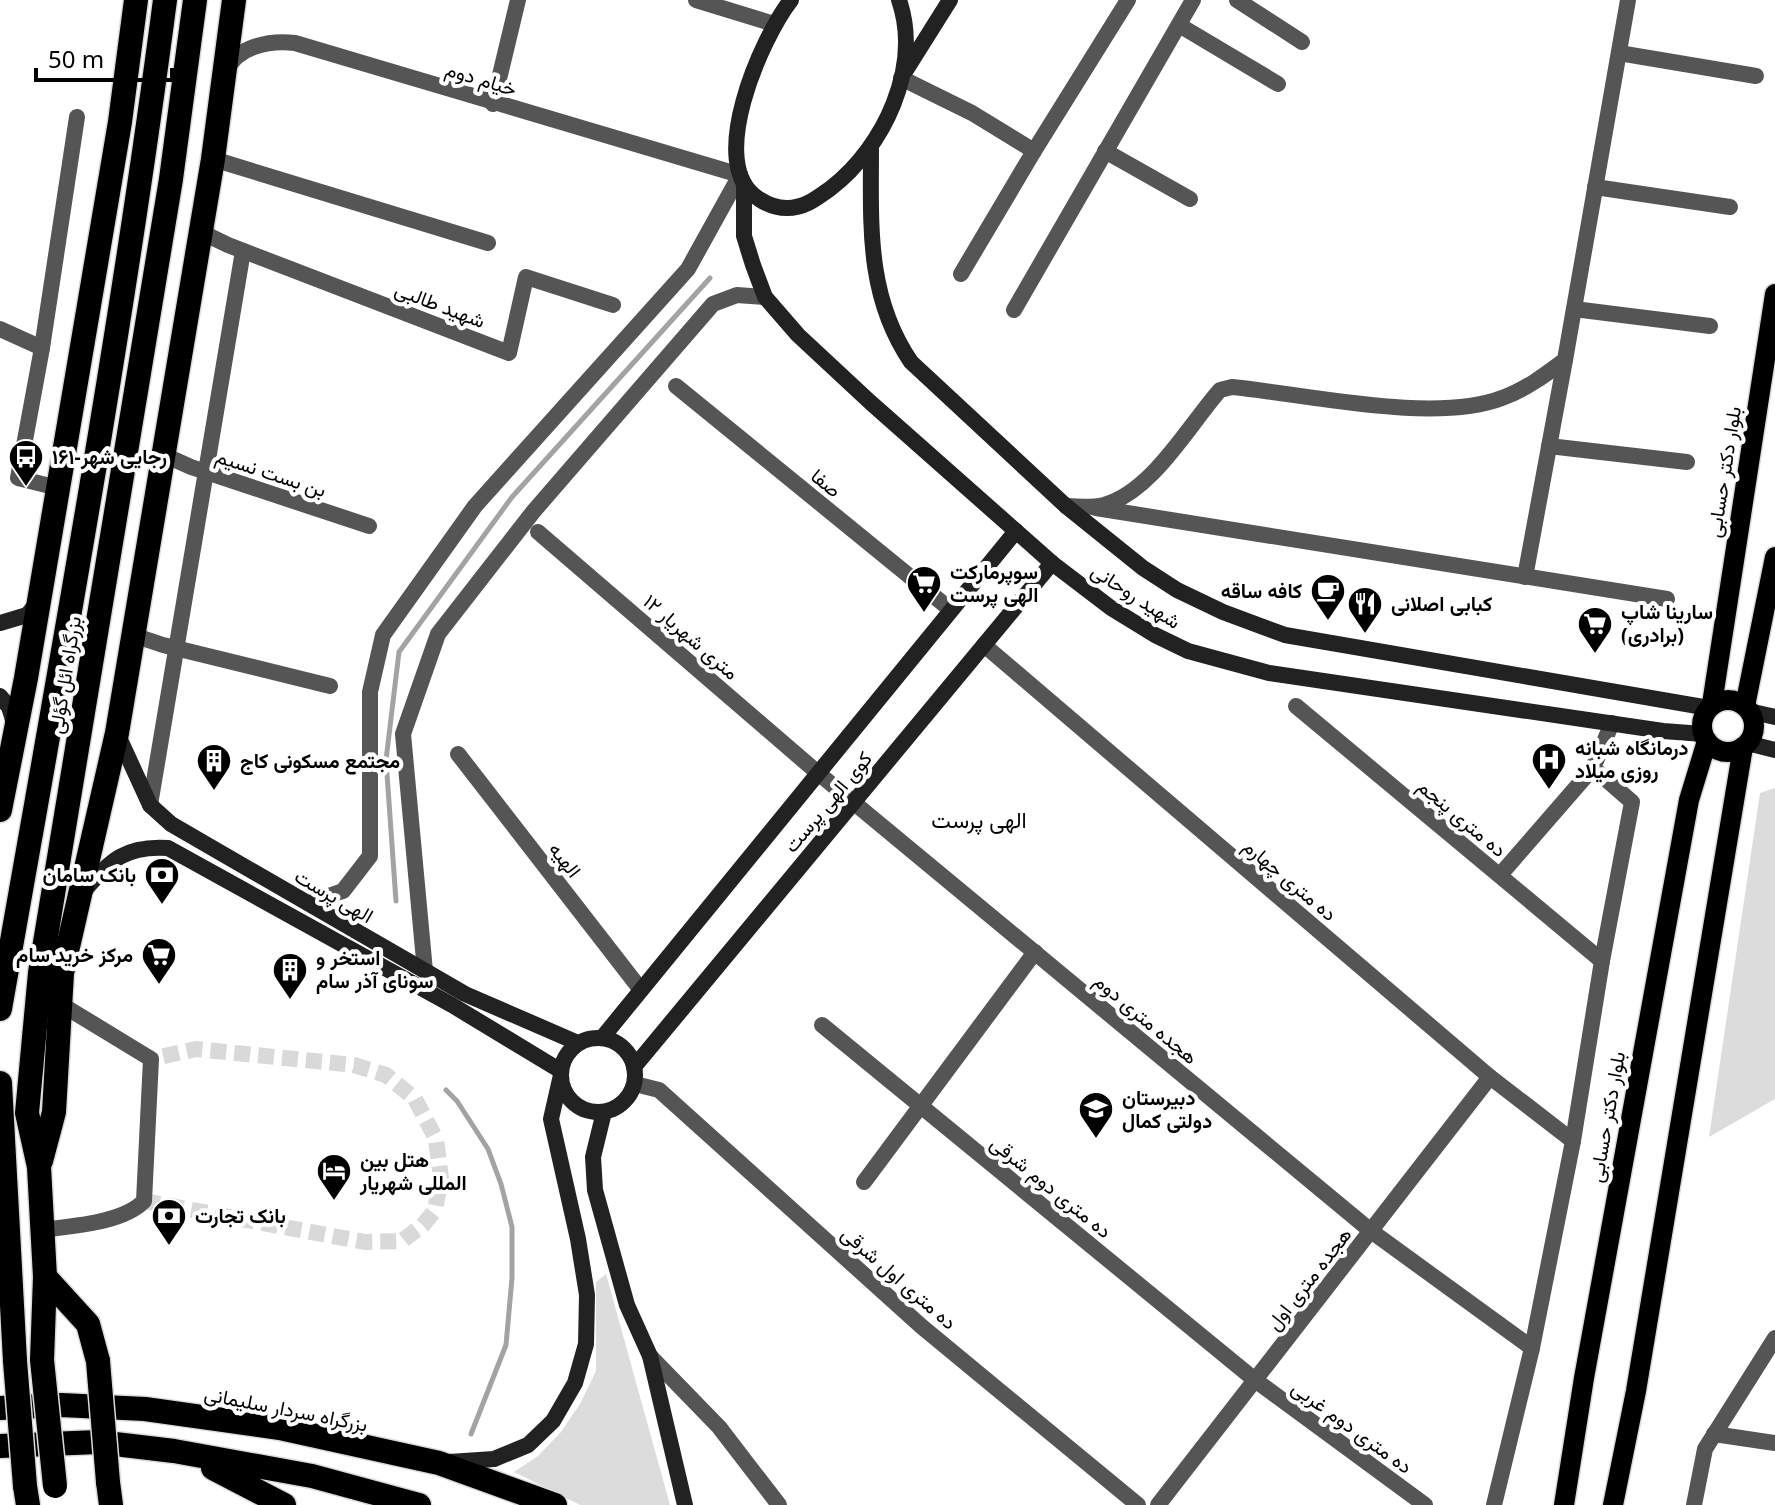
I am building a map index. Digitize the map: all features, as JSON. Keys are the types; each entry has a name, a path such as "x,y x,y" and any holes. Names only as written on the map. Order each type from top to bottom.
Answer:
{"highway":[{"path":"0,810 39,602 120,122 136,0"},
{"name":"بزرگراه ائل گؤلی","path":"0,1009 59,679 143,167 165,0"},
{"name":"بزرگراه ائل گؤلی","path":"56,1496 42,1360 45,1277 39,1167 27,1113 40,973 171,179 195,0"},
{"path":"39,1167 54,1112 62,973 117,733 213,159 234,0"},
{"path":"0,1083 15,1361 27,1495"},
{"path":"45,1277 88,1324 98,1361 110,1494"},
{"name":"بزرگراه سردار سلیمانی","path":"3,1406 61,1405 182,1413 280,1428 439,1463 555,1505"},
{"path":"0,1446 98,1442 174,1451 312,1476 419,1505"},
{"path":"174,1451 233,1476 284,1505"}],"main road":[{"path":"899,0 907,32 901,78"},
{"path":"742,180 751,195 769,205 787,208 805,206 847,175 871,148 901,78 950,0"},
{"name":"شهید روحانی","path":"787,2 754,67 738,124 736,147 742,180 744,236 765,297 798,335 870,402 1052,563 1111,608 1155,635 1188,651 1220,661 1269,673 1705,737"},
{"name":"شهید روحانی","path":"871,148 871,232 875,277 897,341 911,362 1066,506 1143,568 1177,590 1223,612 1285,635 1711,706"},
{"name":"بلوار دکتر حسابی","path":"1711,706 1775,294"},
{"name":"کوی الهی پرست","path":"602,1038 1016,531"},
{"path":"1613,1505 1636,1391 1745,745 1754,727 1747,708 1775,557"},
{"name":"کوی الهی پرست","path":"634,1067 1052,563"},
{"path":"0,623 27,615 39,602"},
{"path":"0,696 9,707 16,729"},
{"path":"1775,717 1726,699 1711,706 1702,720 1705,737 1716,749 1724,751 1745,745 1775,750"},
{"name":"الهی پرست","path":"117,733 150,805 171,824 465,994 578,1043"},
{"name":"بلوار دکتر حسابی","path":"1564,1505 1689,800 1705,737"},
{"name":"الهی پرست","path":"78,897 108,864 144,846 168,848 452,1005 561,1073"},
{"path":"439,1463 494,1459 528,1445 553,1421 575,1383 586,1344 587,1295 578,1239 551,1119 561,1073 569,1051 578,1043 602,1038 624,1048 634,1067 635,1084 624,1102 604,1112 591,1111 569,1099 563,1088 561,1073"},
{"path":"604,1112 593,1157 595,1190 627,1305 650,1356 685,1505"}],"street":[{"path":"493,104 518,0"},
{"path":"696,0 774,24"},
{"path":"961,274 1128,0"},
{"path":"1014,310 1193,0"},
{"path":"1237,0 1302,42"},
{"path":"1525,577 1628,0"},
{"path":"1179,25 1278,84"},
{"name":"خیام دوم","path":"225,78 227,67 244,52 261,44 278,41 295,43 742,180"},
{"path":"1619,53 1756,76"},
{"path":"901,78 972,113 1034,151"},
{"path":"58,488 18,478 42,348 77,117"},
{"path":"1105,151 1190,199"},
{"path":"213,159 488,243"},
{"path":"308,903 343,891 370,856 370,692 383,635 475,506 688,269 742,180"},
{"path":"1595,187 1730,207"},
{"name":"شهید طالبی","path":"199,231 243,251 509,353 526,277 613,305"},
{"path":"150,805 243,251"},
{"path":"425,971 403,734 438,634 533,512 713,304 737,295 765,297"},
{"path":"1574,309 1710,326"},
{"path":"0,329 42,348"},
{"path":"1090,507 1107,504 1147,479 1220,390 1232,387 1444,409 1499,400 1526,388 1565,360"},
{"name":"صفا","path":"676,386 951,610"},
{"path":"1549,446 1687,462"},
{"name":"بن بست نسیم","path":"162,454 206,472 369,526"},
{"path":"1066,506 1090,507 1667,599"},
{"name":"۱۲ متری شهریار","path":"538,532 854,802"},
{"path":"133,635 330,686"},
{"name":"ده متری چهارم","path":"984,645 1490,1077 1573,1141"},
{"name":"ده متری پنجم","path":"1296,706 1602,961"},
{"path":"1500,875 1593,768 1612,723"},
{"name":"الهیه","path":"458,754 641,990"},
{"path":"1494,1505 1532,1348 1573,1141 1632,802 1593,768"},
{"name":"هجده متری دوم","path":"854,802 1371,1231 1532,1348"},
{"path":"864,1182 1035,952"},
{"path":"42,1230 85,1224 134,1211 144,1201 151,1059 59,1003"},
{"name":"ده متری دوم شرقی","path":"822,1025 1255,1380"},
{"name":"هجده متری اول","path":"1158,1505 1490,1077"},
{"name":"ده متری اول شرقی","path":"635,1084 659,1090 921,1326 1138,1505"},
{"path":"1694,1505 1705,1449 1775,1338"},
{"path":"650,1356 719,1427 779,1505"},
{"name":"ده متری دوم غربی","path":"1255,1380 1425,1505"},
{"path":"1714,1434 1775,1443"}],"shaded area":[{"path":"1775,788 1775,1099 1709,1137 1760,793"},
{"path":"606,1274 670,1505 580,1505 514,1472 538,1456 561,1432 580,1404 596,1371 596,1282"}],"waterway":[{"path":"396,901 386,760 399,652 512,497 710,278"},
{"path":"446,1090 457,1101 488,1149 512,1227 512,1278 506,1345 471,1434"}],"tunnel":[{"path":"144,1201 365,1242 402,1241 423,1225 435,1210 441,1178 436,1139 415,1099 386,1075 354,1065 196,1049 151,1059"}],"place":[{"name":"۱۶۱-رجایی شهر","path":"26,488"},
{"name":"سوپرمارکت الهی پرست","path":"924,614"},
{"name":"کافه ساقه","path":"1328,622"},
{"name":"کبابی اصلانی","path":"1365,635"},
{"name":"سارینا شاپ (برادری)","path":"1595,655"},
{"name":"درمانگاه شبانه روزی میلاد","path":"1549,791"},
{"name":"مجتمع مسکونى کاج","path":"214,792"},
{"name":"بانک سامان","path":"162,906"},
{"name":"مرکز خرید سام","path":"159,986"},
{"name":"استخر و سونای آذر سام","path":"290,1001"},
{"name":"دبیرستان دولتی کمال","path":"1096,1140"},
{"name":"هتل بین المللی شهریار","path":"334,1202"},
{"name":"بانک تجارت","path":"169,1247"}],"district":[{"name":"الهی پرست","path":"979,820"}]}
